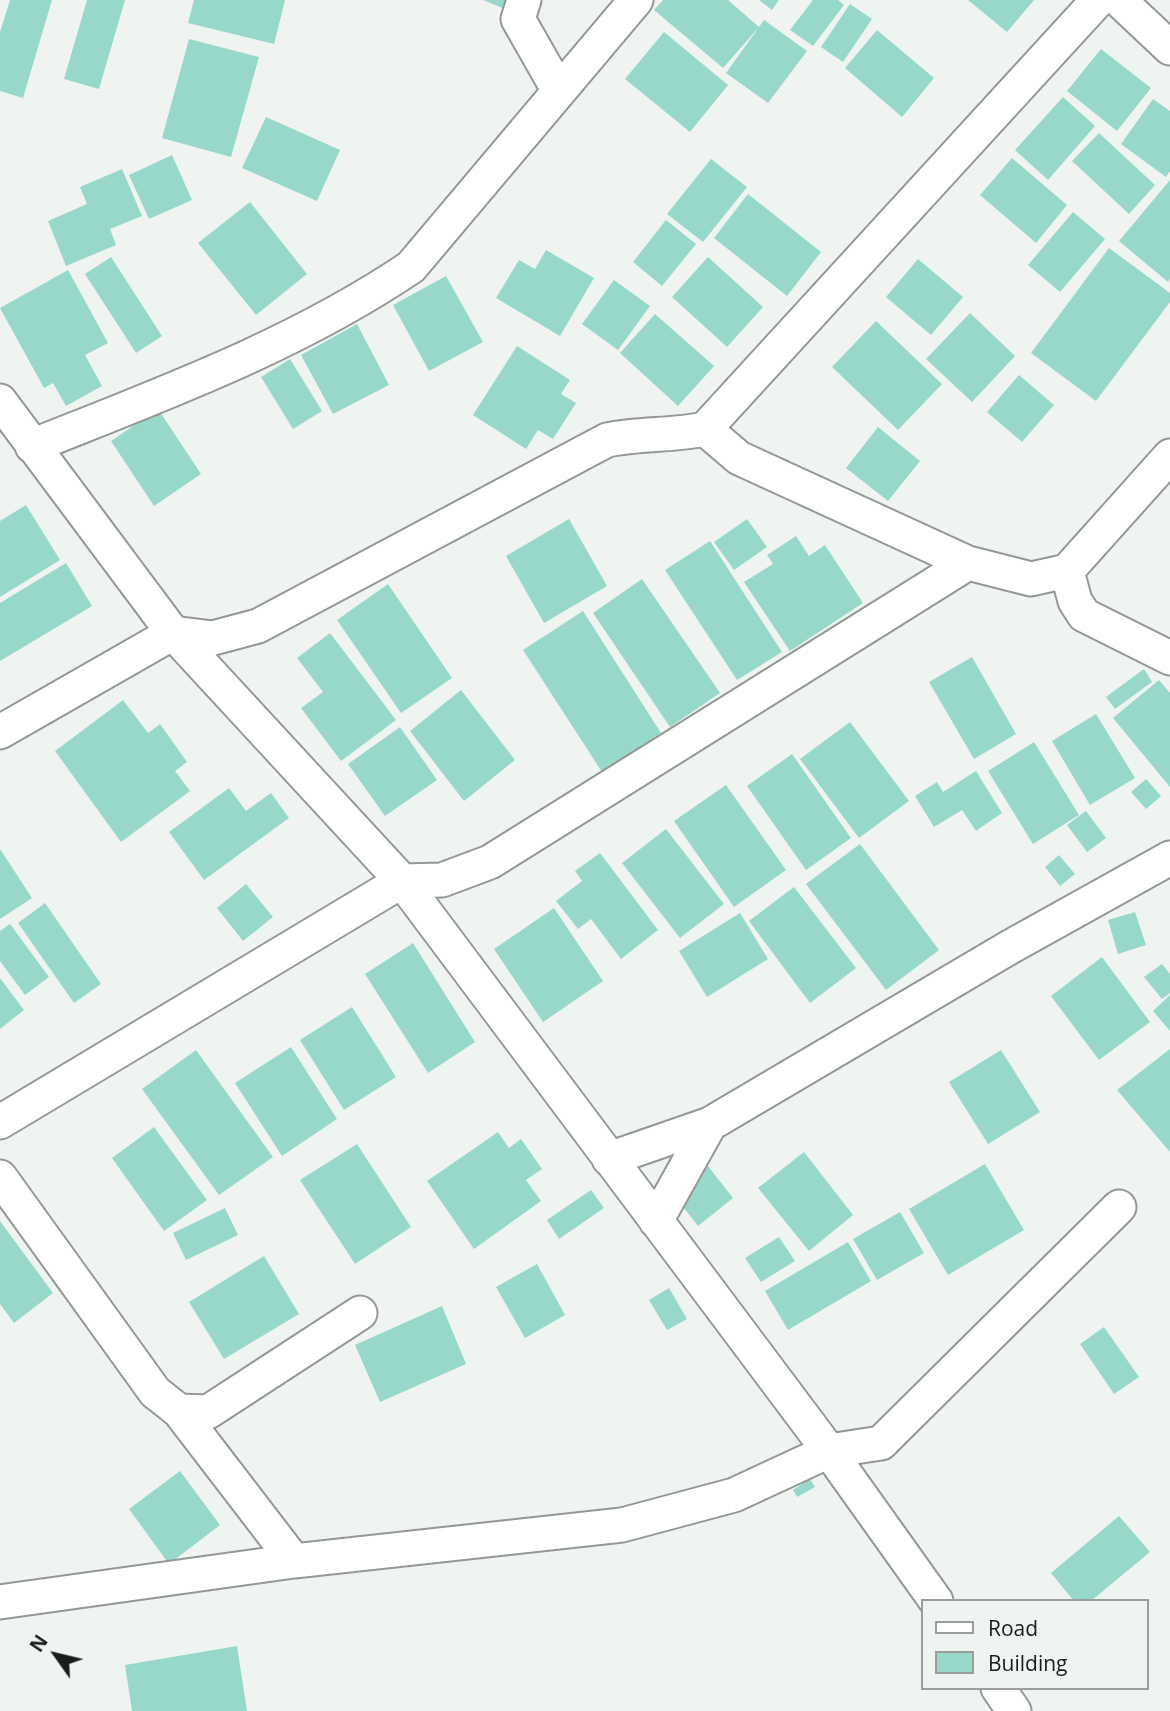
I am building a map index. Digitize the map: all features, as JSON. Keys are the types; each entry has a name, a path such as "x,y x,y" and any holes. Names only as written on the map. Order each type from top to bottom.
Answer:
{"street":[{"path":"524,0 518,19 559,91"},
{"path":"32,446 232,367 368,296 411,268 636,0"},
{"path":"0,732 173,633 213,638 258,626 607,440 634,434 673,436 705,429 1098,0"},
{"path":"1119,0 1170,48"},
{"path":"0,401 173,633 402,881 829,1451 935,1599"},
{"path":"705,429 739,458 968,563 1031,579 1067,571 1170,456"},
{"path":"0,1122 402,881 442,880 490,862 968,563"},
{"path":"1067,571 1075,601 1084,615 1170,658"},
{"path":"609,1159 710,1124 1010,947 1170,858"},
{"path":"656,1221 710,1124"},
{"path":"0,1177 155,1392 179,1411 294,1561"},
{"path":"0,1602 294,1561 622,1525 734,1495 829,1451 881,1443 1119,1207"},
{"path":"179,1411 208,1412 360,1313"},
{"path":"999,1690 1014,1711"}],"building":[{"path":"10,0 52,0 23,98 0,91 0,32"},
{"path":"87,0 125,0 99,89 64,79"},
{"path":"194,0 285,0 274,44 188,23"},
{"path":"483,0 509,0 505,9"},
{"path":"663,0 728,0 759,27 723,68 654,10"},
{"path":"759,0 779,0 772,10"},
{"path":"813,0 838,0 844,5 813,46 790,30"},
{"path":"968,0 1034,0 1007,32"},
{"path":"850,4 872,19 843,62 821,47"},
{"path":"764,20 807,51 768,103 726,73"},
{"path":"877,30 934,78 902,117 845,68"},
{"path":"664,32 728,85 690,132 625,79"},
{"path":"189,39 259,57 231,157 162,138"},
{"path":"1101,49 1151,88 1117,131 1067,91"},
{"path":"1063,97 1095,126 1048,180 1015,150"},
{"path":"1153,99 1170,111 1170,171 1166,177 1121,144"},
{"path":"266,117 340,150 317,201 242,168"},
{"path":"1099,133 1155,185 1129,214 1072,161"},
{"path":"172,155 192,200 149,219 129,175"},
{"path":"1012,158 1067,205 1036,243 980,195"},
{"path":"711,159 747,187 703,242 667,214"},
{"path":"122,169 142,216 110,229 116,245 66,266 48,221 87,204 80,187"},
{"path":"1170,180 1170,279 1168,282 1119,241"},
{"path":"748,194 821,252 787,296 714,238"},
{"path":"250,202 307,274 256,315 198,243"},
{"path":"1073,212 1105,239 1060,292 1028,265"},
{"path":"666,220 696,244 662,286 633,262"},
{"path":"1109,248 1170,293 1170,302 1096,401 1031,353"},
{"path":"546,250 594,278 560,336 496,298 519,260 535,269"},
{"path":"111,257 162,336 136,353 85,274"},
{"path":"708,257 763,307 727,347 672,297"},
{"path":"918,259 963,297 931,335 886,297"},
{"path":"68,270 108,343 85,355 102,386 66,406 53,383 44,388 0,308"},
{"path":"446,276 483,342 429,371 393,305"},
{"path":"614,280 650,306 618,350 582,324"},
{"path":"970,313 1015,356 972,402 926,359"},
{"path":"655,314 714,366 678,406 620,353"},
{"path":"876,321 942,384 898,430 832,367"},
{"path":"357,324 389,385 333,414 301,355"},
{"path":"517,346 570,380 561,394 576,403 553,439 538,430 526,449 473,415"},
{"path":"290,359 322,411 293,429 261,377"},
{"path":"1019,375 1054,405 1022,442 987,412"},
{"path":"158,409 201,474 154,506 111,441"},
{"path":"878,427 920,461 888,501 846,468"},
{"path":"26,505 60,560 0,597 0,521"},
{"path":"569,519 607,586 544,623 506,556"},
{"path":"747,519 767,547 734,570 714,542"},
{"path":"796,536 809,556 825,545 863,603 790,651 744,582 773,564 767,555"},
{"path":"710,541 782,652 737,680 665,570"},
{"path":"66,563 92,606 0,661 0,603"},
{"path":"642,579 720,693 670,727 593,613"},
{"path":"388,584 452,678 401,713 337,620"},
{"path":"583,611 661,733 602,772 523,650"},
{"path":"330,633 396,720 341,761 301,708 323,692 297,658"},
{"path":"972,657 1016,734 974,759 929,682"},
{"path":"1144,669 1152,682 1115,709 1106,697"},
{"path":"1159,680 1170,693 1170,787 1113,718"},
{"path":"461,690 515,760 464,801 410,731"},
{"path":"123,700 148,733 160,724 187,762 175,771 190,791 121,842 55,751"},
{"path":"1096,714 1135,778 1090,805 1052,741"},
{"path":"850,722 909,801 859,838 800,759"},
{"path":"400,727 437,780 385,816 348,764"},
{"path":"1034,742 1079,815 1033,844 988,771"},
{"path":"792,754 851,838 806,870 747,786"},
{"path":"976,771 1002,813 976,831 962,810 934,827 915,796 937,782 943,792"},
{"path":"1146,779 1161,796 1146,809 1131,792"},
{"path":"726,785 786,870 734,907 674,821"},
{"path":"229,788 246,811 271,793 289,818 204,880 169,832"},
{"path":"1086,811 1106,838 1087,852 1067,825"},
{"path":"666,829 724,904 680,938 622,863"},
{"path":"860,844 939,950 886,990 806,884"},
{"path":"0,849 32,898 0,919"},
{"path":"600,853 658,930 621,959 591,919 578,929 556,901 582,881 575,871"},
{"path":"1059,855 1075,874 1060,886 1045,867"},
{"path":"246,884 273,917 243,941 217,908"},
{"path":"794,887 856,968 810,1003 749,921"},
{"path":"45,903 101,984 74,1003 18,923"},
{"path":"554,908 603,981 543,1022 494,949"},
{"path":"1135,912 1146,945 1118,954 1108,920"},
{"path":"740,913 768,959 707,997 679,951"},
{"path":"10,924 49,977 25,995 0,961 0,931"},
{"path":"413,943 475,1042 428,1073 365,974"},
{"path":"1102,957 1150,1022 1099,1060 1051,996"},
{"path":"1162,964 1170,974 1170,993 1162,999 1144,977"},
{"path":"0,978 24,1010 0,1029"},
{"path":"1170,995 1170,1031 1153,1011"},
{"path":"352,1007 396,1077 344,1110 300,1040"},
{"path":"291,1047 337,1119 282,1156 235,1083"},
{"path":"1170,1049 1170,1152 1117,1090"},
{"path":"196,1050 273,1157 219,1195 142,1089"},
{"path":"1001,1050 1040,1112 988,1144 949,1082"},
{"path":"154,1127 207,1200 164,1231 112,1158"},
{"path":"498,1132 509,1148 521,1139 542,1169 526,1180 541,1201 474,1249 427,1181"},
{"path":"357,1144 411,1227 355,1264 300,1180"},
{"path":"804,1152 853,1215 809,1251 758,1188"},
{"path":"704,1161 733,1198 698,1226 669,1189"},
{"path":"985,1164 1024,1230 948,1275 909,1209"},
{"path":"591,1190 604,1208 559,1239 547,1220"},
{"path":"225,1208 238,1235 186,1260 173,1233"},
{"path":"900,1212 924,1253 877,1280 853,1239"},
{"path":"0,1221 53,1293 14,1323 0,1304"},
{"path":"779,1237 795,1261 761,1282 745,1258"},
{"path":"848,1242 871,1281 788,1330 765,1291"},
{"path":"264,1256 299,1314 224,1359 189,1302"},
{"path":"537,1264 565,1315 525,1338 496,1287"},
{"path":"669,1288 687,1319 667,1330 649,1300"},
{"path":"442,1306 466,1364 380,1402 355,1345"},
{"path":"1104,1327 1139,1377 1114,1394 1080,1344"},
{"path":"180,1471 220,1525 169,1564 129,1509"},
{"path":"810,1479 815,1487 797,1497 793,1490"},
{"path":"1119,1516 1150,1552 1093,1599 1072,1599 1051,1573"},
{"path":"237,1646 247,1711 132,1711 125,1665"}]}
